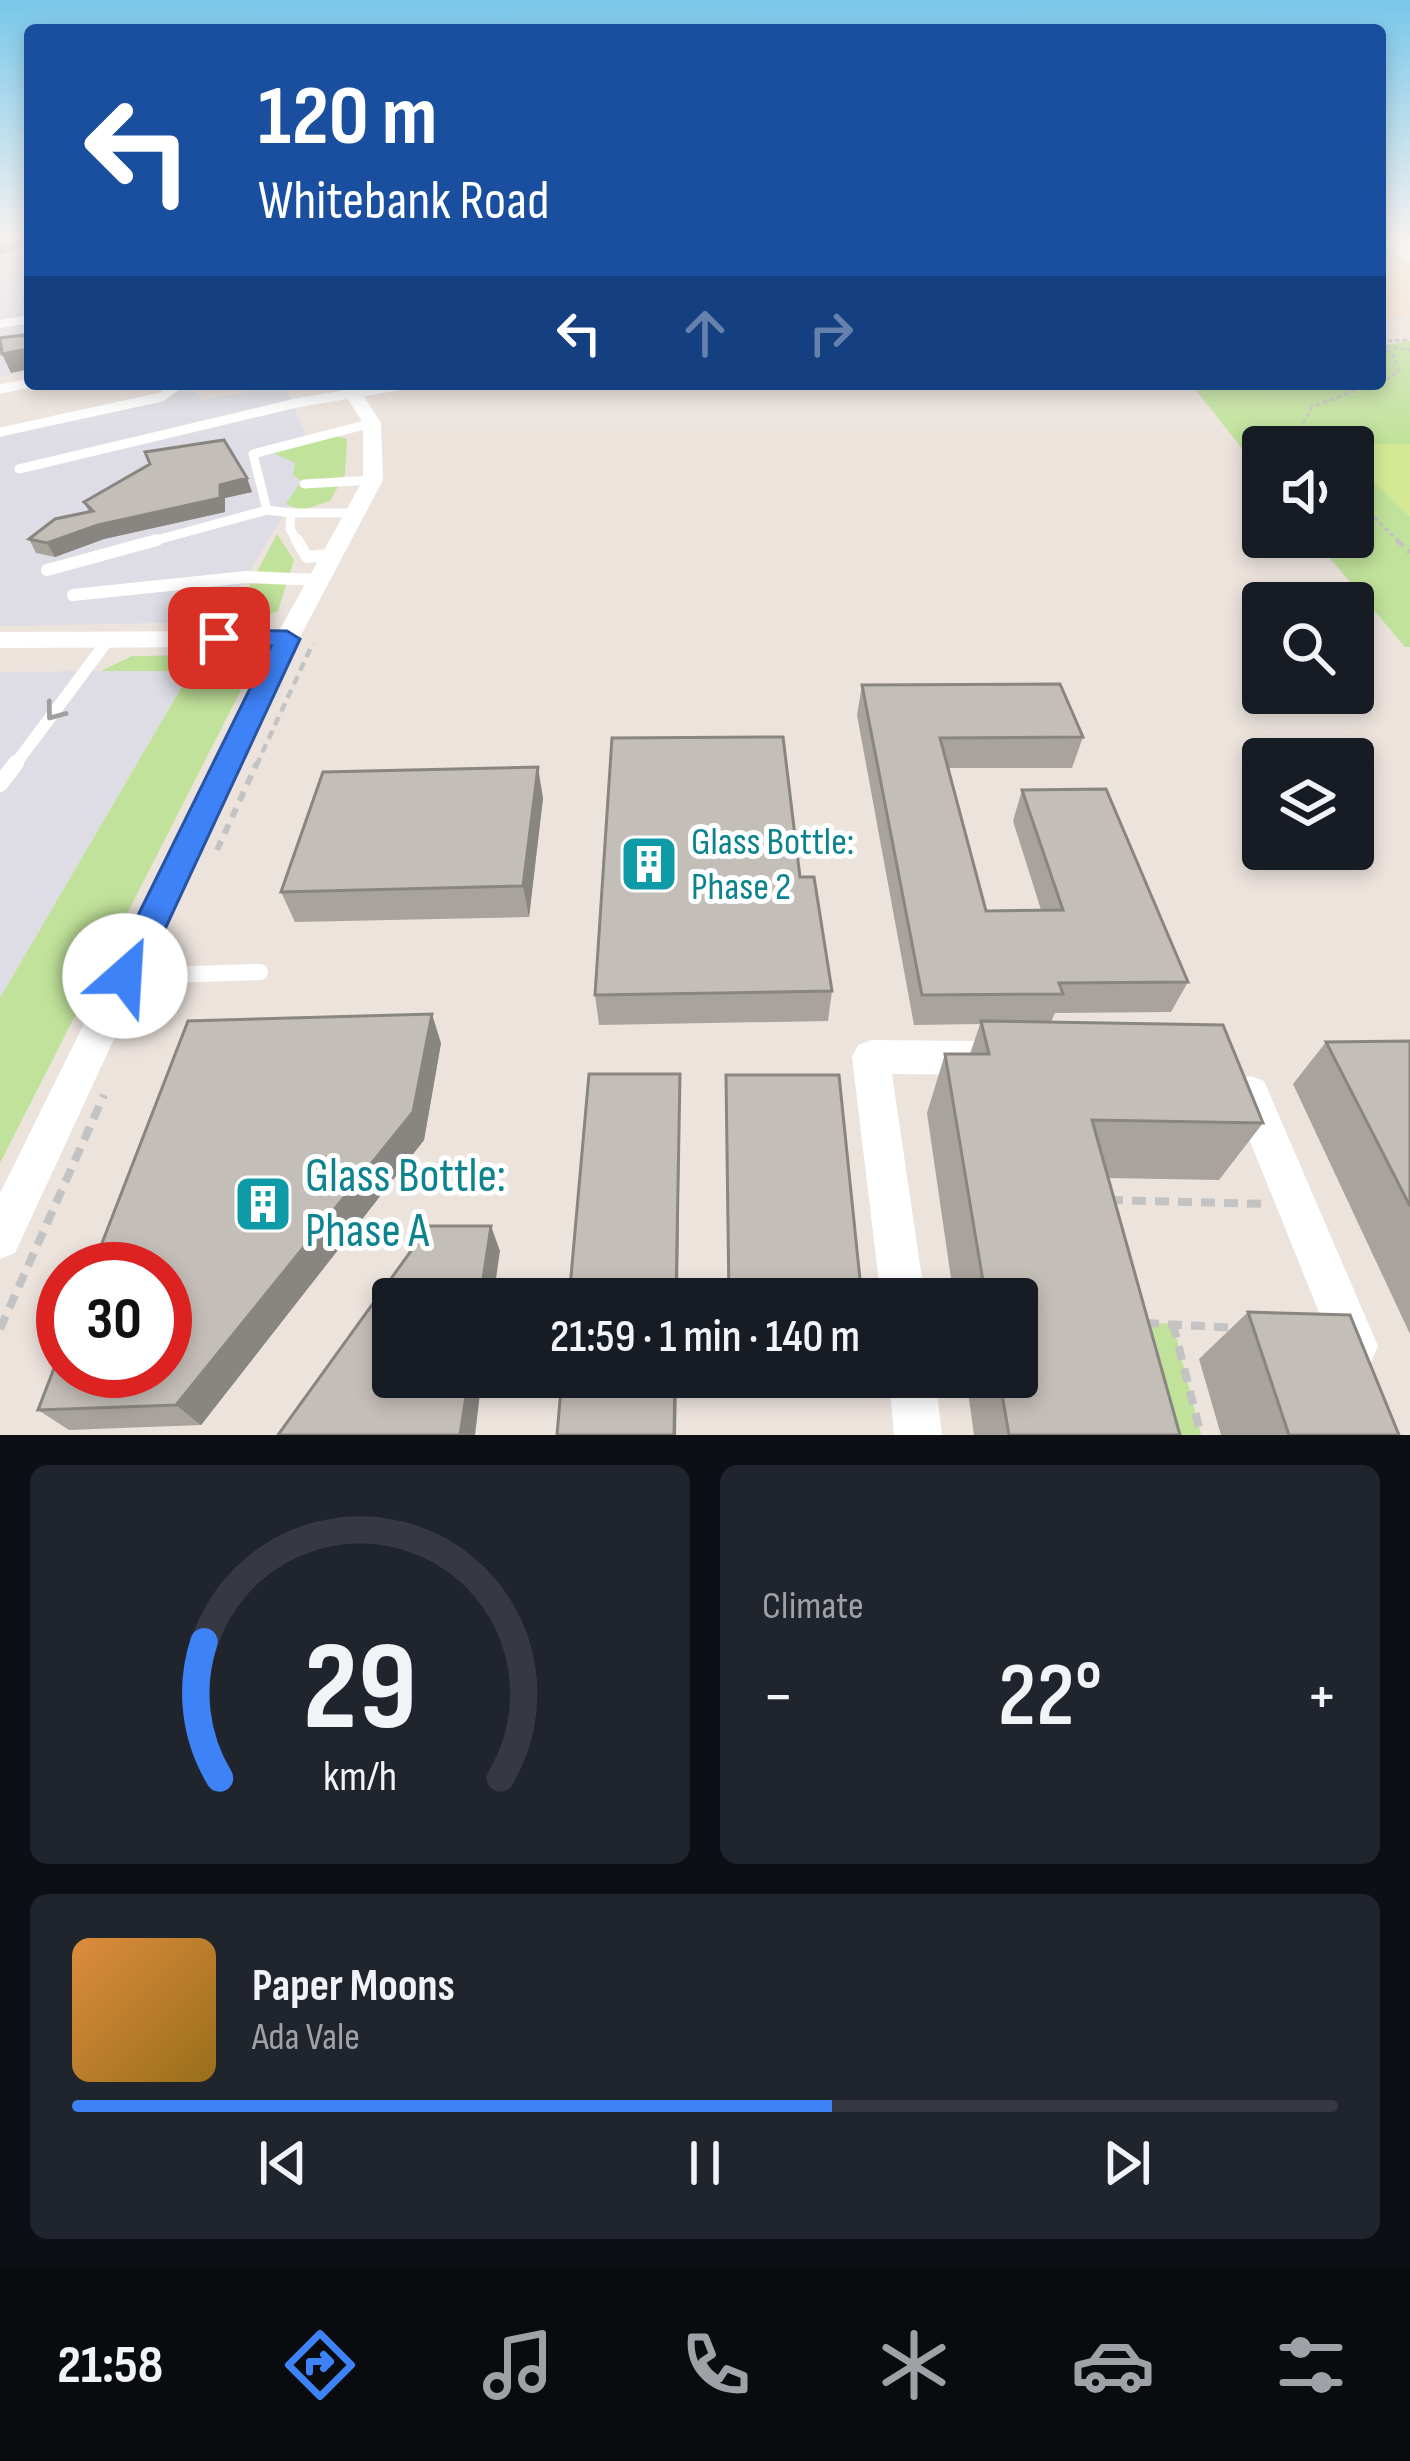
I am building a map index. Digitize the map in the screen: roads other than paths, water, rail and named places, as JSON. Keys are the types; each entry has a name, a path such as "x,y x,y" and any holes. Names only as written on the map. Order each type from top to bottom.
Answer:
{"street":[{"path":"0,1238 316,580 373,480 372,423 352,390"},
{"path":"0,640 287,639"},
{"path":"900,1278 871,1057 1009,1058"},
{"path":"1235,1059 1375,1394"},
{"path":"914,1398 918,1435"}],"lane":[{"path":"0,432 160,397 171,390"},
{"path":"19,469 343,390"},
{"path":"267,510 267,486 253,464 253,454 372,423"},
{"path":"304,484 373,480"},
{"path":"47,569 267,510 356,513"},
{"path":"290,513 290,529 308,556 329,555"},
{"path":"73,596 246,577 316,580"},
{"path":"0,784 108,640"},
{"path":"125,976 260,972"}],"place":[{"name":"Glass Bottle: Phase 2","path":"649,864"},
{"name":"Glass Bottle: Phase A","path":"263,1204"}]}
